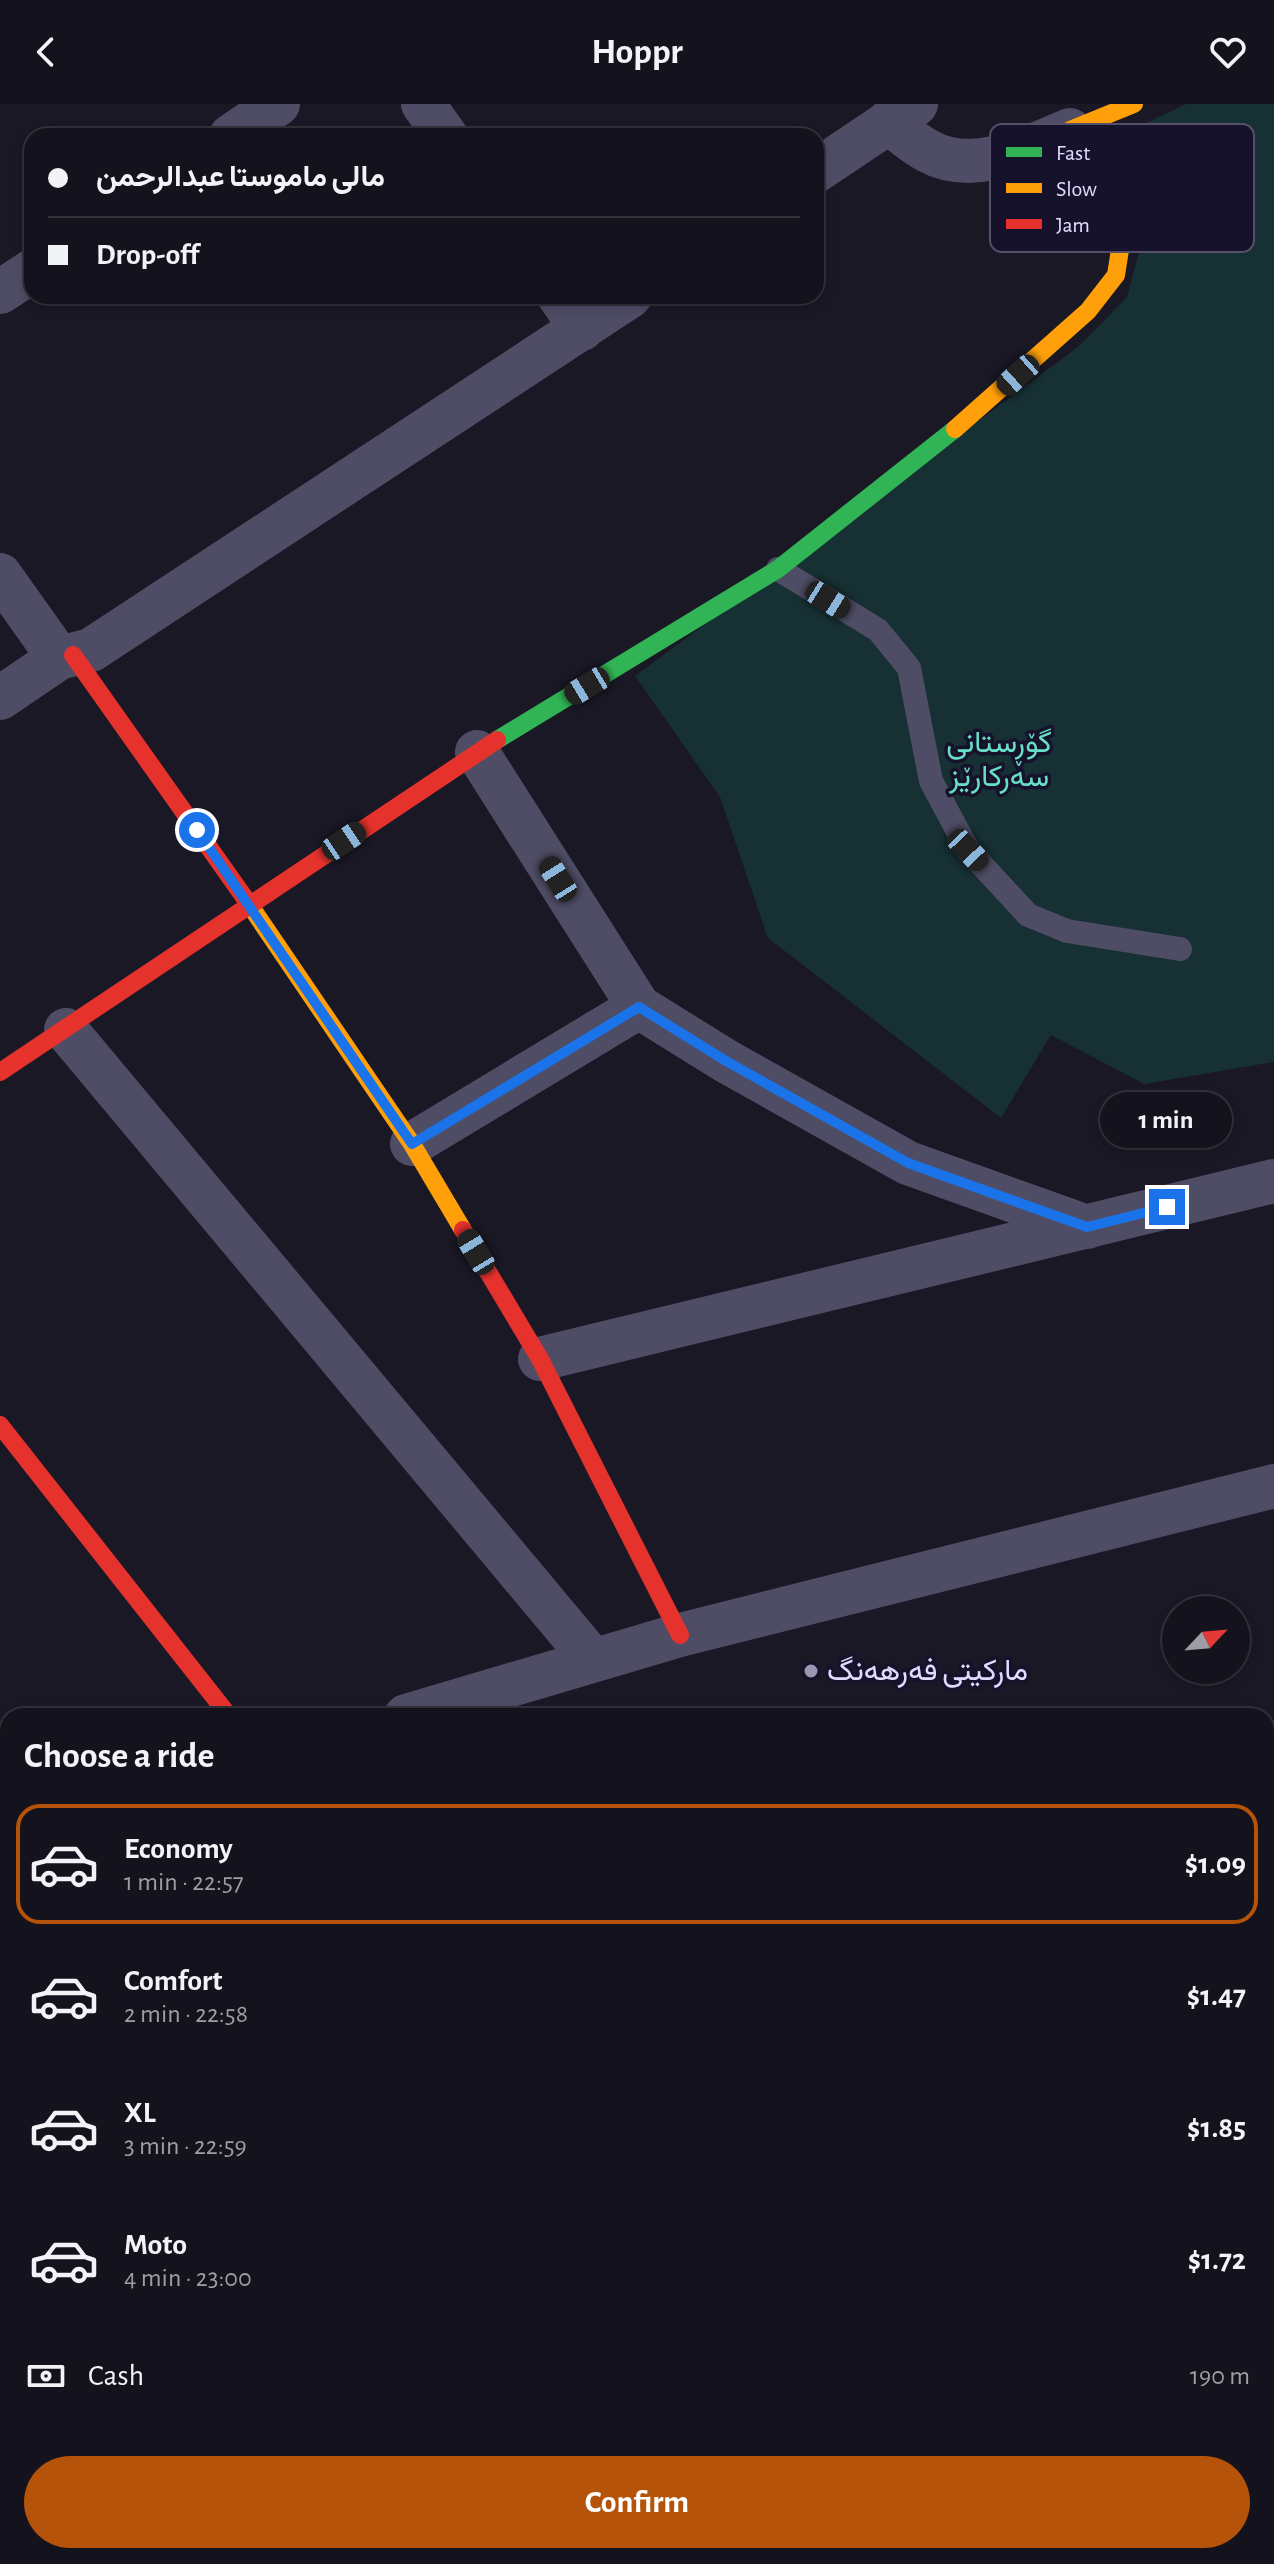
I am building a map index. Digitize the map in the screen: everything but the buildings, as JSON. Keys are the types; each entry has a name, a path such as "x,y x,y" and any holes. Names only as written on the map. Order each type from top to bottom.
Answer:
{"main road":[{"path":"1085,124 1134,104"},
{"path":"0,1072 477,752 778,569 995,397 1088,311 1116,275 1120,252"},
{"path":"66,656 250,905 412,1144 540,1359 680,1635"},
{"path":"0,1425 223,1708"}],"street":[{"path":"243,128 278,104"},
{"path":"423,104 440,128"},
{"path":"824,166 902,113 929,153 965,161 990,157"},
{"path":"0,292 24,276"},
{"path":"0,698 66,656 91,650 570,312 600,304"},
{"path":"0,575 66,656"},
{"path":"477,752 639,1007 726,1061 908,1163 1087,1227"},
{"path":"412,1144 639,1007"},
{"path":"66,1030 592,1659"},
{"path":"540,1359 1274,1181"},
{"path":"432,1708 680,1635 1274,1486"}],"lane":[{"path":"778,569 878,630 909,668 931,781 968,850 1028,915 1067,931 1180,949"}],"green space":[{"name":"گۆڕستانی سەرکارێز","path":"1186,104 1274,104 1274,1062 1144,1084 1051,1035 1001,1118 768,938 720,797 635,676 1078,347 1127,297 1139,252 1254,252 1254,124 1144,124"}],"traffic: fast":[{"path":"497,740 778,569 955,429"}],"traffic: slow":[{"path":"1085,124 1134,104"},
{"path":"955,429 1088,311 1116,275 1120,252"},
{"path":"249,904 412,1144 463,1230"}],"traffic: jam":[{"path":"73,655 249,904"},
{"path":"0,1072 497,740"},
{"path":"463,1230 540,1359 680,1635"},
{"path":"0,1425 223,1708"}],"place":[{"name":"مارکیتی فەرهەنگ","path":"811,1671"}],"route":[{"path":"197,830 412,1144 639,1007 726,1061 908,1163 1087,1227 1167,1207"}]}
